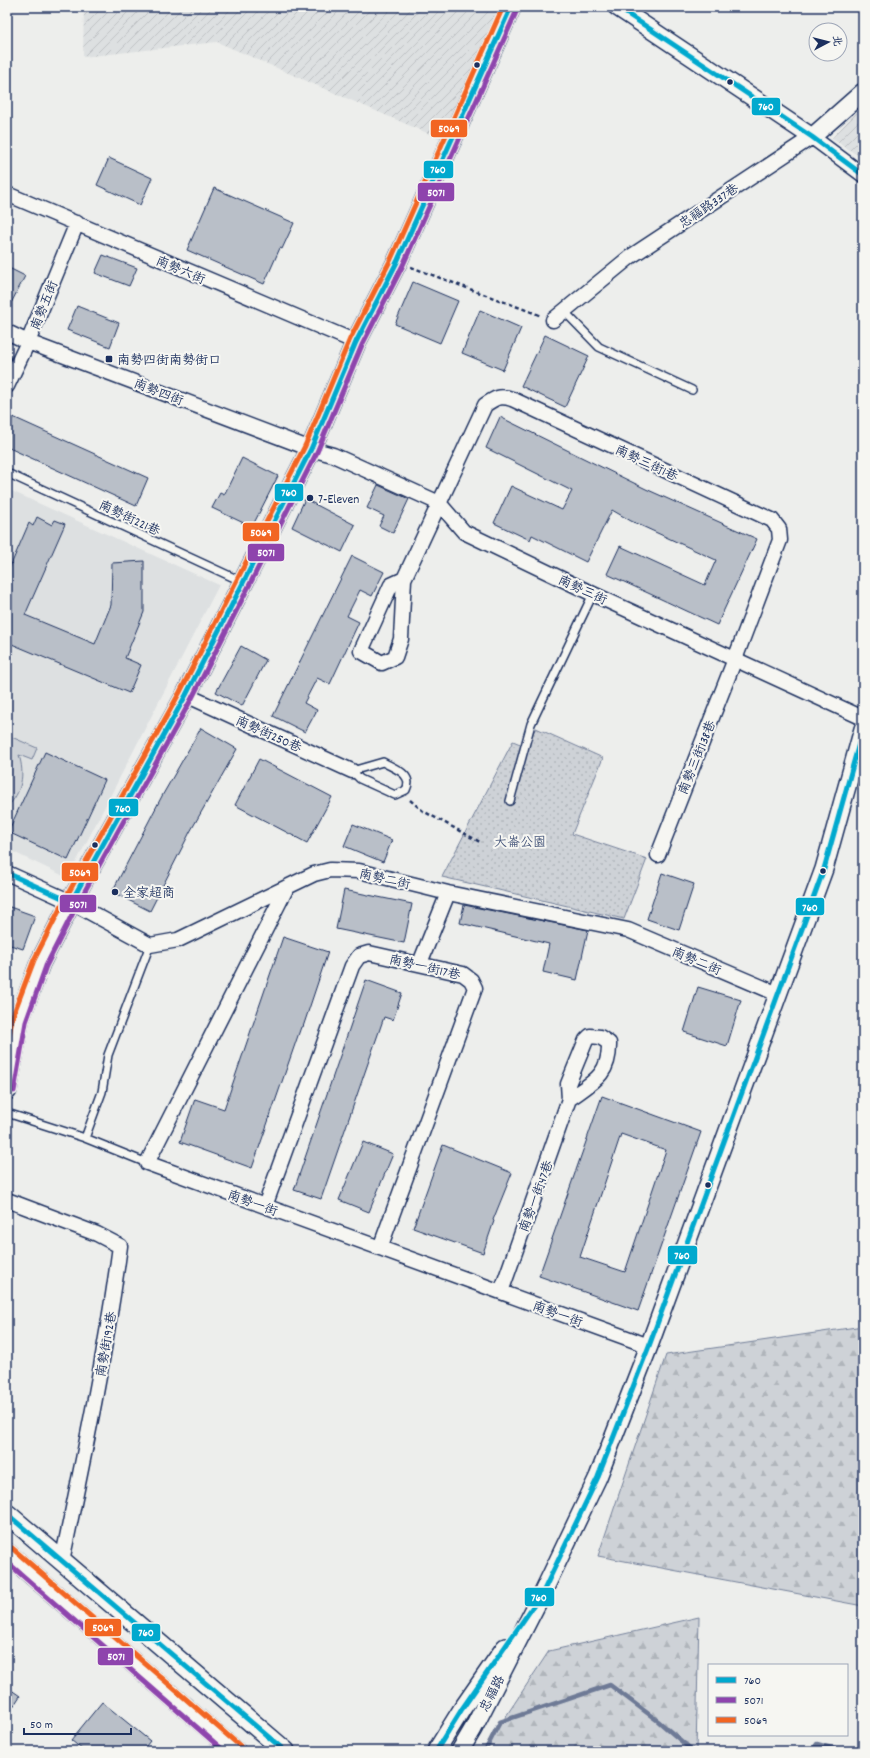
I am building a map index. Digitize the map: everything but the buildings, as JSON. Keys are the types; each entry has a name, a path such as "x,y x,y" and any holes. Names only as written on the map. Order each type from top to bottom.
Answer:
{"main road":[{"path":"7,1090 19,1020 40,963 71,902 186,695 311,448 356,342 397,262 511,7"},
{"path":"7,1514 285,1751"},
{"path":"7,1553 235,1751"}],"street":[{"path":"617,7 812,137 863,175"},
{"name":"忠福路337巷","path":"559,315 630,257 812,137 863,92"},
{"name":"南勢六街","path":"7,194 356,342"},
{"name":"南勢五街","path":"7,386 28,342 77,223"},
{"name":"南勢四街","path":"7,332 28,342 311,448"},
{"name":"南勢三街1巷","path":"439,503 485,405 495,398 503,396 772,520 780,529 780,540 735,659"},
{"name":"南勢三街","path":"311,448 333,455 439,503 464,532 593,594 863,718"},
{"path":"404,579 391,585 361,651 382,663 395,657 401,639 404,579 439,503"},
{"name":"南勢三街138巷","path":"658,854 735,659"},
{"name":"南勢街250巷","path":"186,695 352,771"},
{"name":"忠福路","path":"460,1751 473,1728 510,1648 543,1592 598,1477 649,1346 824,869 863,729"},
{"name":"南勢二街","path":"150,945 178,940 314,874 330,870 343,870 378,875 448,893 628,930 778,994"},
{"path":"7,873 71,902 150,945"},
{"path":"148,1163 287,888"},
{"path":"420,963 448,893"},
{"name":"南勢一街17巷","path":"265,1206 352,966 359,956 369,953 420,963 463,974 471,980 475,988 380,1248"},
{"name":"南勢一街47巷","path":"501,1292 569,1099"},
{"name":"南勢一街","path":"148,1163 649,1346"},
{"name":"南勢街192巷","path":"7,1200 97,1234 120,1246 114,1292 91,1423 62,1561"},
{"name":"忠福路","path":"436,1751 462,1709 510,1648"}],"lane":[{"path":"559,315 600,347 692,390"},
{"name":"南勢街221巷","path":"7,473 243,582"},
{"path":"510,801 531,724 593,594"},
{"path":"383,762 404,774 408,779 409,784 406,790 395,795 366,783 352,771 383,762"},
{"path":"85,1138 102,1092 108,1055 150,945"},
{"path":"7,1113 85,1138 148,1163"}],"path":[{"path":"397,262 559,315"},
{"path":"402,793 423,811 480,842"}],"shaded area":[{"path":"84,7 498,7 443,140 217,42 83,57"},
{"path":"863,104 863,159 832,138"},
{"path":"7,489 219,585 68,878 7,849"}],"green space":[{"name":"大崙公園","path":"536,728 603,758 572,834 647,859 624,919 442,877 513,741 525,746"},
{"path":"7,735 37,748 32,760 19,755 22,769 21,783 16,796 7,807"},
{"path":"863,1326 863,1606 598,1556 666,1355"},
{"path":"699,1617 696,1751 483,1751 549,1651"}],"waterway":[{"path":"485,1751 500,1722 610,1685 658,1721 693,1751"},
{"path":"812,1751 817,1744 842,1751"}],"transit line":[{"name":"5069","path":"7,1049 12,1018 34,960 65,899 180,692 305,446 350,339 391,259 503,7"},
{"name":"760","path":"7,873 71,902 186,695 311,449 356,342 397,262 511,7"},
{"name":"760","path":"617,7 812,137 863,175"},
{"name":"5071","path":"14,1091 26,1022 46,966 77,905 192,698 317,452 362,345 403,265 517,10"},
{"name":"760","path":"436,1751 462,1709 543,1592 598,1477 649,1346 824,869 863,729"},
{"name":"760","path":"7,1514 285,1751"},
{"name":"5069","path":"12,1548 240,1746"},
{"name":"5071","path":"7,1562 224,1751"}],"place":[{"name":"南勢四街南勢街口","path":"109,359"},
{"name":"7-Eleven","path":"310,498"},
{"name":"全家超商","path":"115,892"}]}
